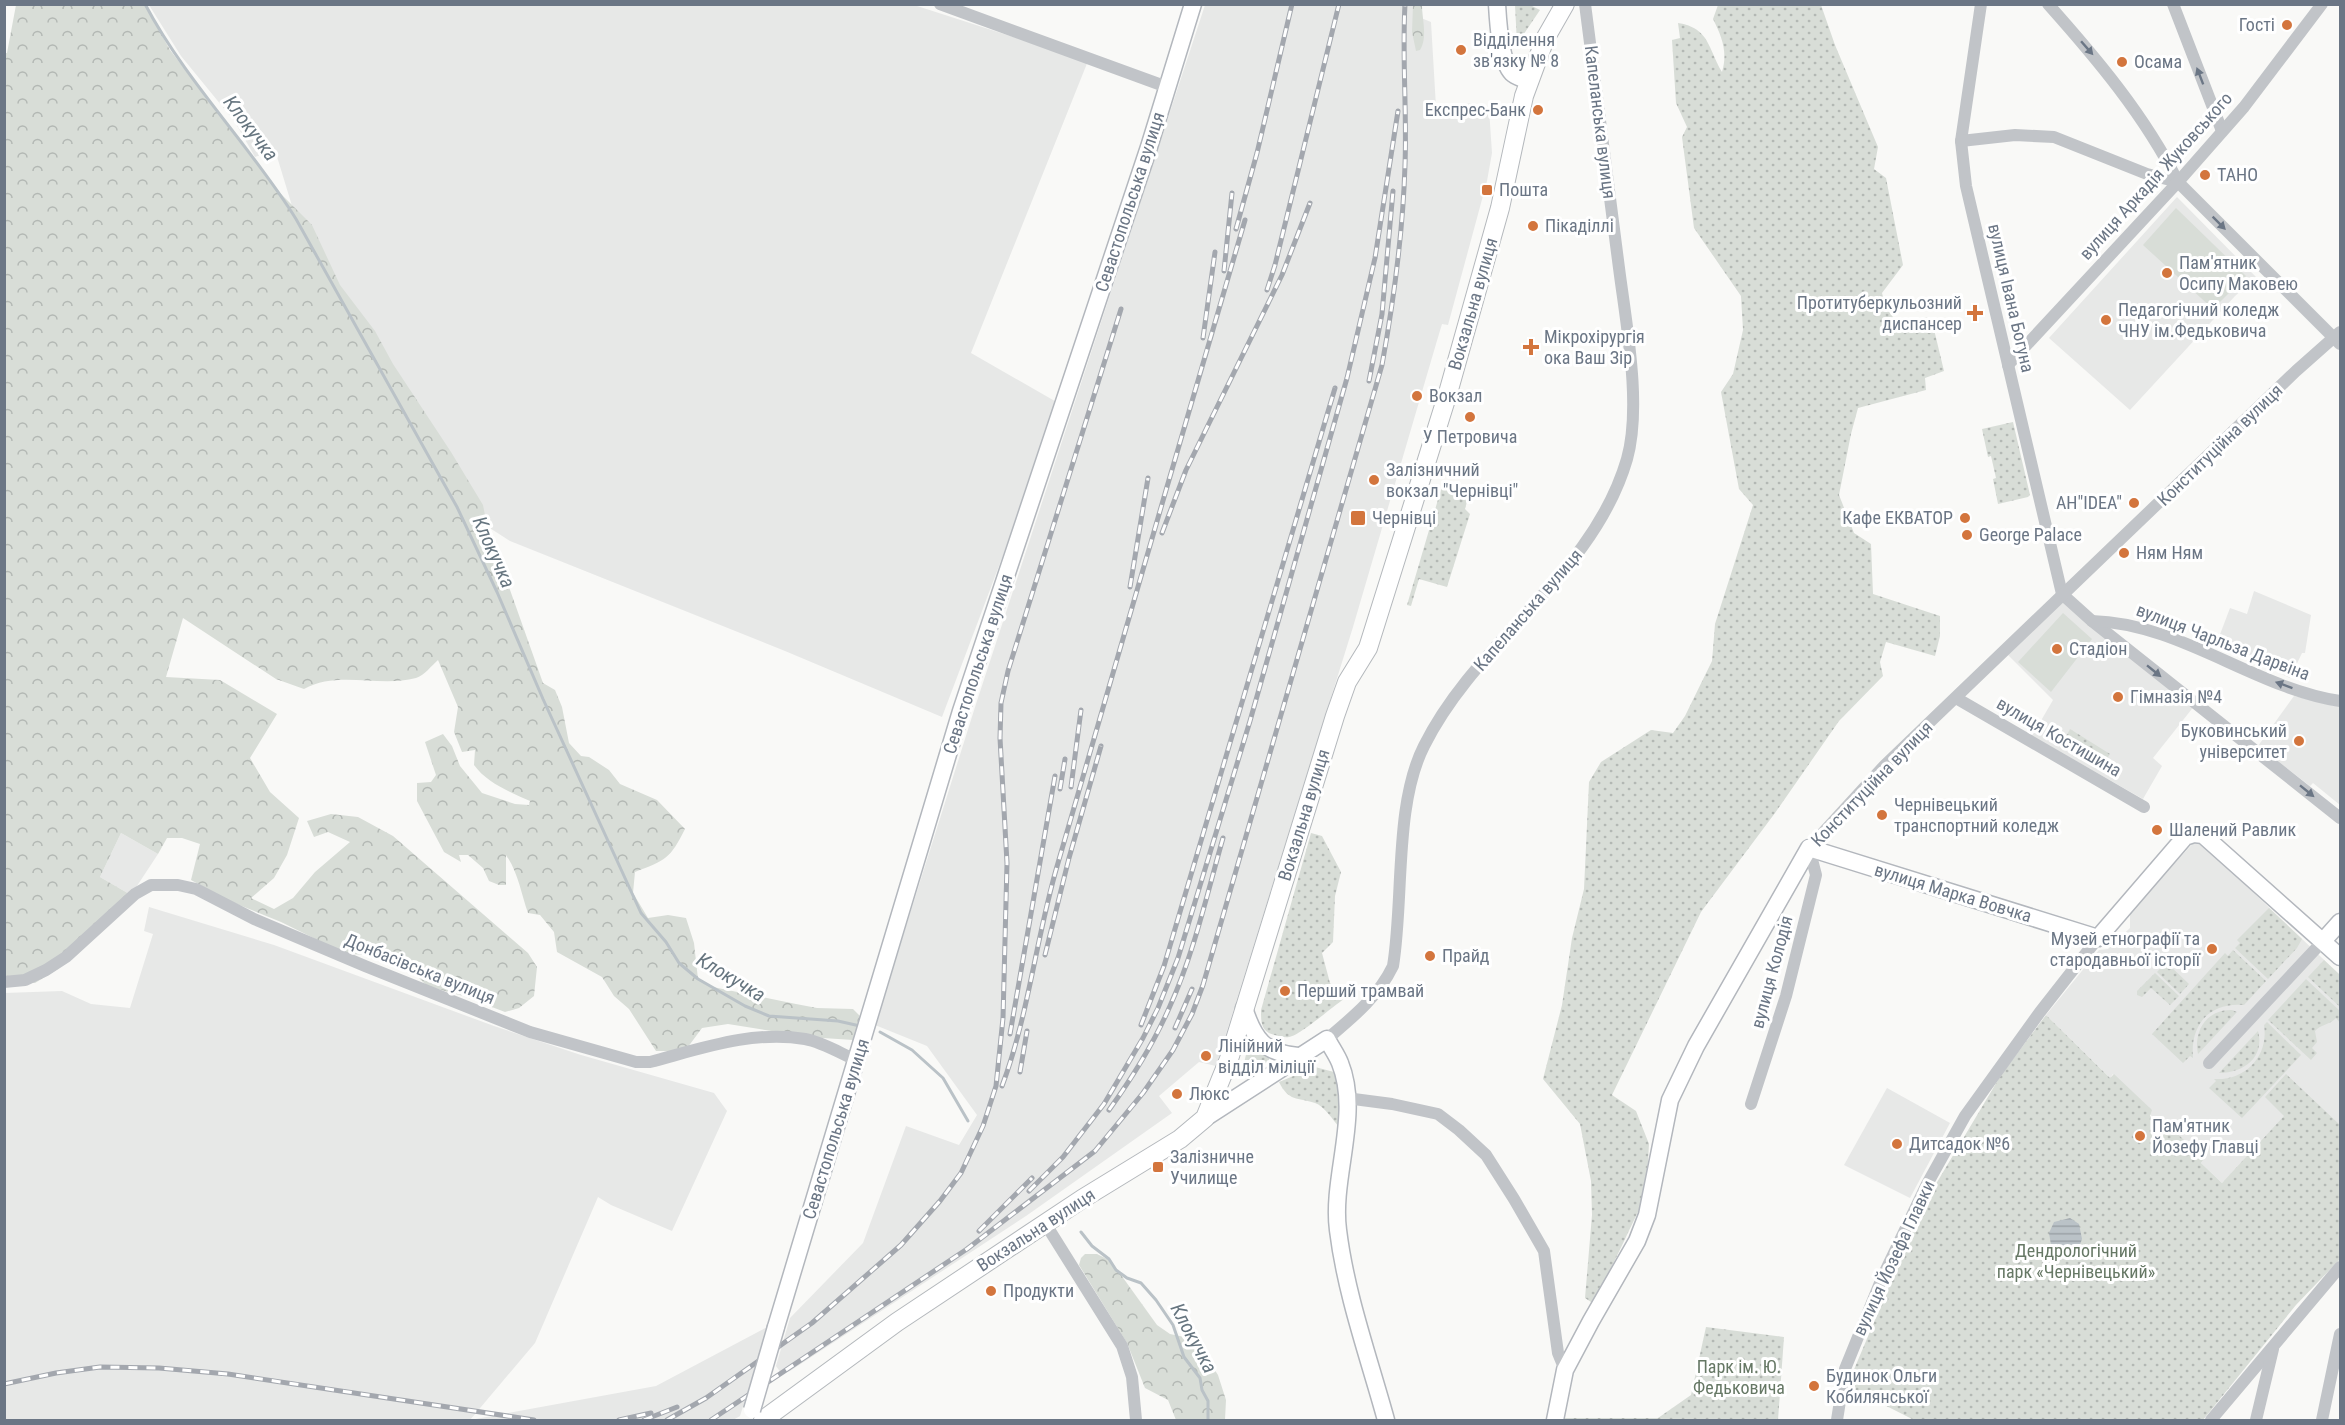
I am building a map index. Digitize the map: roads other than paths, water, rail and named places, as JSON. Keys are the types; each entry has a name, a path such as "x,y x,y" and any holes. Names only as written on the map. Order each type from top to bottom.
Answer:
{"main road":[{"name":"Вокзальна вулиця","path":"754,1417 1045,1223 1161,1151 1205,1118 1233,1046 1335,716 1347,682 1368,648 1444,404 1500,208 1516,129 1530,82 1545,39 1565,4"}],"street":[{"path":"940,4 1167,87"},
{"name":"Севастопольська вулиця","path":"754,1417 776,1327 961,711 1193,4"},
{"path":"1497,4 1506,60 1512,73 1530,82"},
{"name":"Капеланська вулиця","path":"1205,1118 1327,1039 1356,1014 1385,982 1393,966 1410,787 1423,748 1439,718 1459,690 1561,575 1587,542 1616,491 1631,445 1633,403 1628,342 1585,4"},
{"name":"вулиця Івана Богуна","path":"1982,4 1960,141 1966,186 2054,569 2063,596"},
{"path":"2048,4 2103,66 2162,151 2178,182 2338,338"},
{"path":"2173,4 2222,131"},
{"name":"вулиця Аркадія Жуковського","path":"2008,365 2178,182 2244,107 2322,4"},
{"path":"1960,141 2015,135 2054,137 2147,174 2178,182"},
{"name":"Конституційна вулиця","path":"1555,1420 1565,1371 1590,1321 1637,1241 1652,1196 1670,1100 1696,1046 1809,848 1885,765 2296,371 2338,338"},
{"path":"2063,596 2340,818"},
{"name":"вулиця Чарльза Дарвіна","path":"2092,621 2131,625 2176,640 2287,687 2340,701"},
{"name":"вулиця Костишина","path":"1956,698 2144,807"},
{"name":"вулиця Йозефа Главки","path":"1837,1420 1845,1369 1882,1278 1926,1186 1965,1116 2040,1012 2098,938 2185,837 2194,834 2203,835 2323,941"},
{"name":"вулиця Марка Вовчка","path":"1809,848 2098,938"},
{"name":"вулиця Колодія","path":"1751,1104 1786,996 1816,875 1809,848"},
{"name":"Донбасівська вулиця","path":"4,982 25,980 66,957 135,894 151,885 178,885 196,889 254,919 364,966 530,1032 636,1062 650,1062 739,1040 774,1036 807,1040 856,1060"},
{"path":"2209,1063 2340,922"},
{"path":"2323,941 2340,957"},
{"path":"1244,1008 1250,1028 1256,1037 1275,1052 1298,1056"},
{"path":"1233,1046 1241,1038 1256,1037"},
{"path":"1327,1039 1340,1064 1346,1098 1345,1142 1337,1202 1337,1228 1351,1292 1386,1420"},
{"path":"1346,1098 1392,1104 1438,1114 1486,1155 1544,1251 1558,1353 1565,1371"},
{"path":"1045,1223 1122,1346 1132,1377 1136,1420"},
{"path":"2211,1420 2340,1267"},
{"path":"2322,1420 2340,1334"},
{"path":"2256,1420 2273,1346"}],"waterway":[{"name":"Клокучка","path":"145,4 179,60 259,165 296,219 457,507 641,913 666,942 679,963 698,979 745,1006 769,1016 838,1021 860,1026"},
{"path":"880,1032 912,1050 943,1078 968,1121"},
{"name":"Клокучка","path":"1081,1232 1092,1246 1109,1259 1116,1270 1127,1278 1141,1283 1173,1325 1184,1357 1200,1378 1202,1390 1208,1401 1208,1420"}],"railway":[{"path":"1236,229 1257,153 1292,4"},
{"path":"1267,290 1339,4"},
{"path":"711,1420 967,1249 1095,1151 1143,1093 1173,1050 1192,1014 1203,985 1382,365 1397,265 1404,190 1405,4"},
{"path":"1029,1191 1063,1157 1104,1104 1143,1038 1178,958 1250,721 1347,378 1375,258 1398,111"},
{"path":"1369,381 1382,314 1393,191"},
{"path":"1224,271 1232,193"},
{"path":"1162,533 1186,470 1282,275 1310,203"},
{"path":"1002,1086 1026,1003 1050,891 1245,220"},
{"path":"1203,338 1215,252"},
{"path":"667,1420 706,1398 812,1323 901,1245 961,1173 983,1126 996,1086 1003,1018 1007,863 1000,738 1001,703 1008,671 1121,309"},
{"path":"1141,1025 1164,966 1335,388"},
{"path":"1130,587 1148,478"},
{"path":"1071,787 1081,710"},
{"path":"1045,955 1069,858 1101,746"},
{"path":"1060,789 1065,759"},
{"path":"1010,1034 1055,776"},
{"path":"1109,1110 1150,1047 1179,986 1200,923 1223,838"},
{"path":"1175,1028 1192,989"},
{"path":"1020,1072 1027,1031"},
{"path":"979,1231 1032,1178"},
{"path":"4,1384 100,1367 159,1368 228,1374 534,1420"},
{"path":"644,1420 677,1407"},
{"path":"619,1420 651,1413"}],"place":[{"name":"Гості","path":"2287,25"},
{"name":"Відділення зв'язку № 8","path":"1461,50"},
{"name":"Осама","path":"2122,62"},
{"name":"Eкспрес-Банк","path":"1538,110"},
{"name":"TAHO","path":"2205,175"},
{"name":"Пошта","path":"1487,190"},
{"name":"Пікаділлі","path":"1533,226"},
{"name":"Пам'ятник Осипу Маковею","path":"2167,273"},
{"name":"Протитуберкульозний диспансер","path":"1975,313"},
{"name":"Педагогічний коледж ЧНУ ім.Федьковича","path":"2106,320"},
{"name":"Мікрохірургія ока Ваш Зір","path":"1531,347"},
{"name":"Вокзал","path":"1417,396"},
{"name":"У Петровича","path":"1470,417"},
{"name":"Залізничний вокзал \"Чернівці\"","path":"1374,480"},
{"name":"АН\"IDEA\"","path":"2134,503"},
{"name":"Чернівці","path":"1358,518"},
{"name":"Кафе ЕКВАТОР","path":"1965,518"},
{"name":"George Palace","path":"1967,535"},
{"name":"Ням Ням","path":"2124,553"},
{"name":"Стадіон","path":"2057,649"},
{"name":"Гімназія №4","path":"2118,697"},
{"name":"Буковинський університет","path":"2299,741"},
{"name":"Чернівецький транспортний коледж","path":"1882,815"},
{"name":"Шалений Равлик","path":"2157,830"},
{"name":"Музей етнографії та стародавньої історії","path":"2212,949"},
{"name":"Прайд","path":"1430,956"},
{"name":"Перший трамвай","path":"1285,991"},
{"name":"Лінійний відділ міліції","path":"1206,1056"},
{"name":"Люкс","path":"1177,1094"},
{"name":"Пам'ятник Йозефу Главці","path":"2140,1136"},
{"name":"Дитсадок №6","path":"1897,1144"},
{"name":"Залізничне Училище","path":"1158,1167"},
{"name":"Продукти","path":"991,1291"},
{"name":"Будинок Ольги Кобилянської","path":"1814,1386"}],"park label":[{"name":"Дендрологічний парк «Чернівецький»","path":"2076,1261"},
{"name":"Парк ім. Ю. Федьковича","path":"1739,1377"}]}
